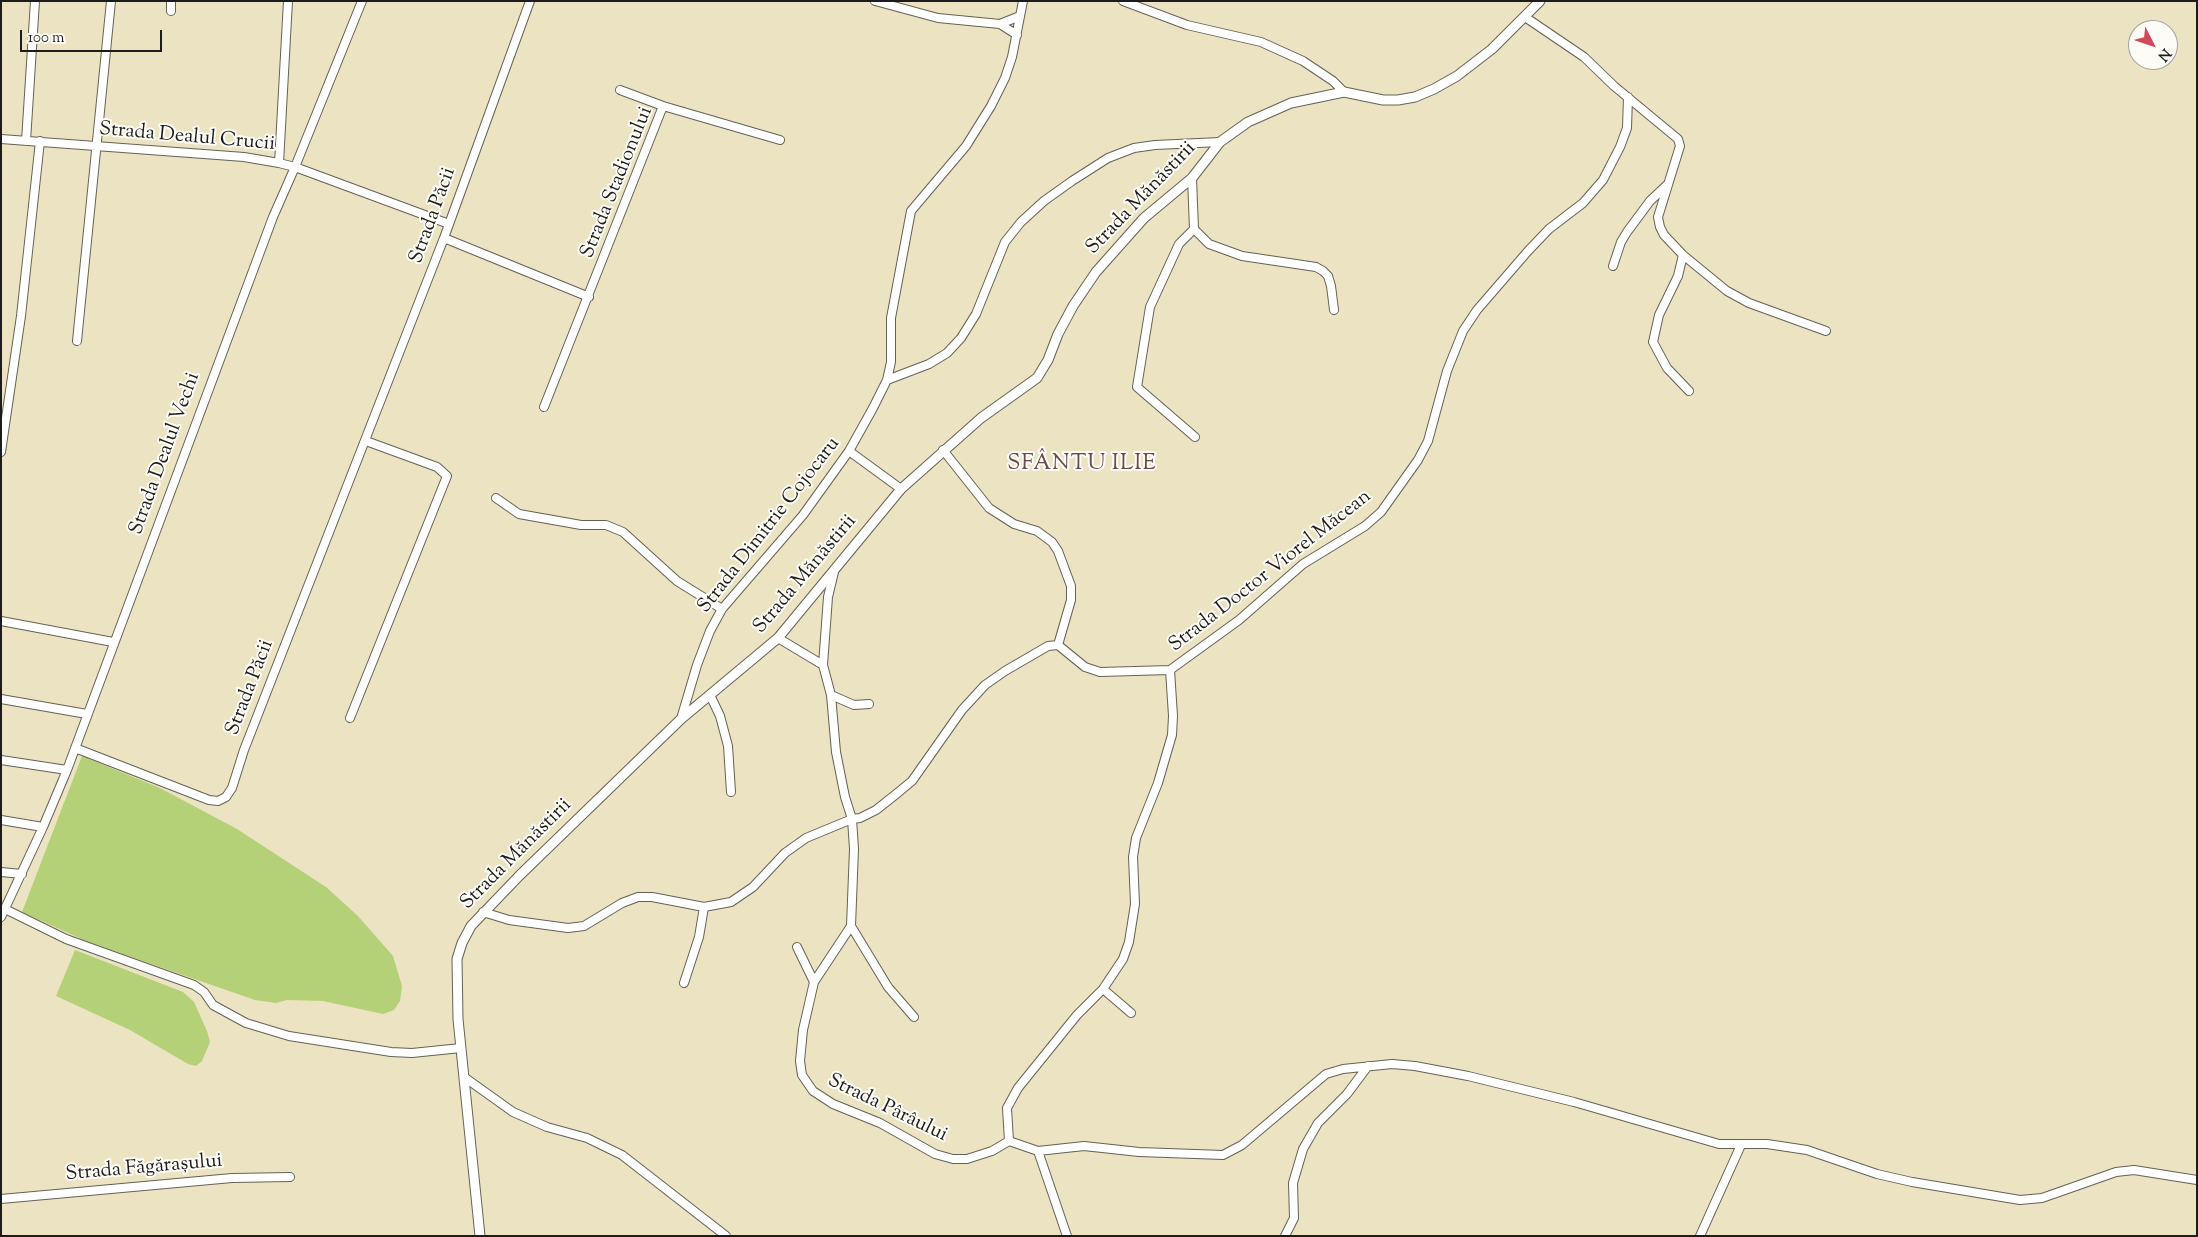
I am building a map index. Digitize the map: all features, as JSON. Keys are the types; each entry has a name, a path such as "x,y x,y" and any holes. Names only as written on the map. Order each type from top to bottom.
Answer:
{"street":[{"path":"26,141 36,1"},
{"path":"77,341 98,147 111,1"},
{"path":"171,1 171,11"},
{"path":"279,163 288,1"},
{"name":"Strada Dealul Vechi","path":"1,918 67,770 269,226 362,1"},
{"name":"Strada Păcii","path":"75,748 209,800 218,801 226,797 232,788 262,704 444,238 530,1"},
{"path":"875,1 938,18 1000,24 1020,16"},
{"name":"Strada Dimitrie Cojocaru","path":"681,719 685,698 703,648 722,610 780,544 849,451 870,416 886,380 891,362 891,318 911,211 966,146 991,106 1005,78 1017,35 1023,1"},
{"name":"Strada Mănăstirii","path":"1123,1 1187,25 1261,42 1303,61 1333,81 1344,92"},
{"name":"Strada Mănăstirii","path":"480,1236 458,1019 457,959 470,926 681,719 778,638 901,489 981,418 1037,378 1046,365 1058,334 1073,306 1096,272 1144,218 1192,178 1220,142 1248,122 1279,107 1344,92 1383,100 1414,97 1457,76 1492,49 1540,1"},
{"path":"1525,17 1584,57 1678,139 1680,146 1658,217 1660,227 1683,255 1727,291 1749,303 1826,331"},
{"path":"1000,24 1017,35"},
{"path":"620,90 663,106"},
{"name":"Strada Doctor Viorel Măcean","path":"1058,645 1084,667 1100,672 1170,670 1239,620 1303,564 1365,526 1389,502 1428,441 1447,371 1463,332 1477,310 1549,229 1583,203 1603,180 1620,147 1627,128 1628,97"},
{"name":"Strada Stadionului","path":"544,408 589,298 663,106 780,140"},
{"name":"Strada Dealul Crucii","path":"1,139 244,157 279,163 295,167 449,224"},
{"path":"1,452 21,316 40,141"},
{"path":"886,380 929,364 947,353 961,338 976,314 1005,242 1021,222 1044,200 1072,180 1108,158 1134,148 1155,145 1220,142"},
{"path":"1192,178 1194,229 1209,244 1242,256 1316,267 1324,271 1328,276 1334,310"},
{"path":"1614,266 1620,242 1650,201 1668,184"},
{"path":"1194,229 1179,244 1150,307 1137,386 1195,437"},
{"path":"444,238 589,298"},
{"path":"1683,255 1678,276 1659,315 1653,342 1667,368 1689,391"},
{"path":"350,718 447,476 436,467 366,440"},
{"path":"483,912 509,920 568,928 584,926 622,903 638,897 652,896 704,907 731,902 743,895 785,853 806,838 876,810 912,781 962,710 985,685 1048,646 1058,645 1071,600 1071,586 1058,551 1052,542 1037,531 1014,524 989,508 943,450"},
{"path":"849,451 901,489"},
{"path":"496,498 519,514 581,525 606,525 623,532 677,581 722,610"},
{"path":"834,572 828,597 823,665 831,695 836,752 845,797 852,819 854,849 851,926 888,987 914,1017"},
{"path":"1,620 113,642"},
{"path":"778,638 823,665"},
{"name":"Strada Doctor Viorel Măcean","path":"1009,1141 1007,1108 1018,1088 1077,1015 1103,989 1123,959 1129,942 1135,904 1133,857 1136,838 1158,783 1172,735 1173,716 1170,670"},
{"path":"710,695 720,716 728,746 731,792"},
{"path":"831,695 854,705 869,704"},
{"path":"1,699 87,714"},
{"path":"1,760 67,770"},
{"path":"1,820 43,827"},
{"path":"1,872 22,874"},
{"path":"684,983 699,937 704,907"},
{"path":"5,909 66,939 194,985 204,992 213,1005 246,1023 289,1036 391,1052 412,1053 461,1048"},
{"name":"Strada Pârâului","path":"851,926 814,982 803,1030 800,1061 802,1075 813,1091 833,1104 880,1123 917,1145 953,1159 980,1156 1009,1141"},
{"path":"796,947 814,982"},
{"path":"1103,989 1131,1013"},
{"path":"1009,1141 1038,1151 1084,1146 1140,1152 1223,1155 1242,1145 1326,1074 1335,1070 1368,1066 1415,1066 1468,1076 1574,1102 1719,1144 1767,1144 1807,1150 1877,1174 1912,1182 2020,1200 2042,1198 2116,1172 2134,1170 2197,1180"},
{"path":"1285,1236 1294,1218 1294,1183 1303,1149 1318,1123 1347,1094 1368,1066"},
{"path":"464,1077 513,1112 547,1127 587,1138 622,1155 726,1236"},
{"path":"1700,1236 1741,1145"},
{"path":"1038,1151 1068,1236"},
{"name":"Strada Făgărașului","path":"1,1199 232,1178 290,1177"}],"green space":[{"path":"82,756 160,788 237,829 326,887 358,916 393,956 402,986 400,1001 394,1010 383,1014 323,1001 287,1000 276,1003 255,1000 88,942 22,912"},
{"path":"75,950 183,992 194,1002 207,1031 210,1042 202,1061 196,1066 188,1064 130,1030 56,996"}],"district":[{"name":"SFÂNTU ILIE","path":"1082,465"}]}
